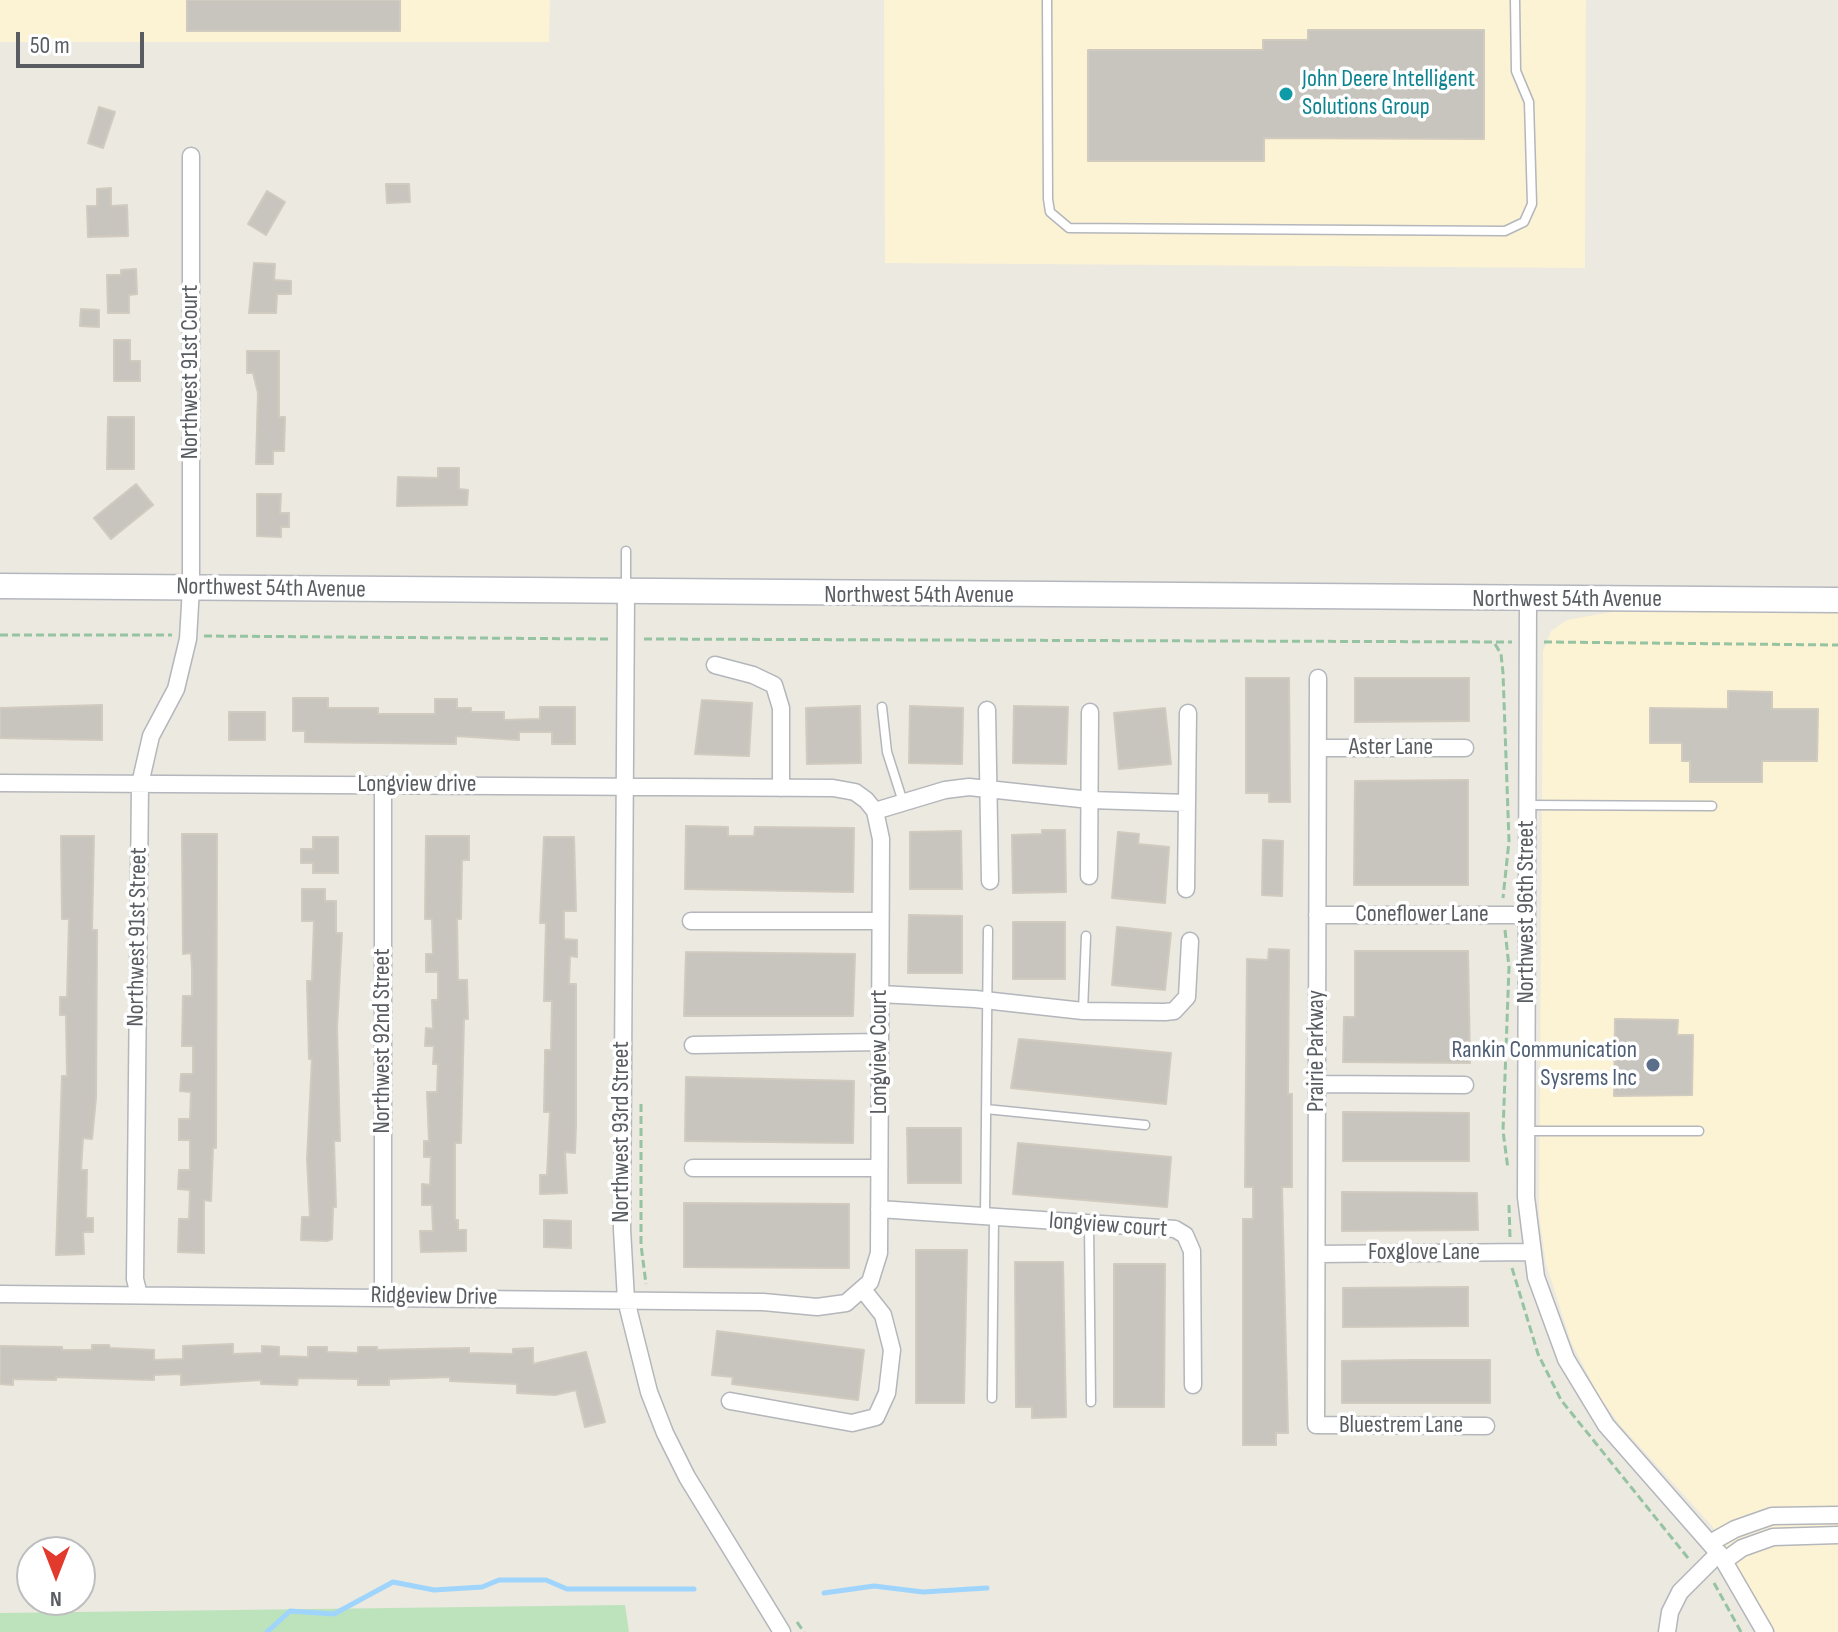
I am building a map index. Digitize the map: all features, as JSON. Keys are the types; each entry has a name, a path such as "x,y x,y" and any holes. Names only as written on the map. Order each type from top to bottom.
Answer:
{"street":[{"name":"Northwest 91st Court","path":"191,156 191,588"},
{"name":"Northwest 54th Avenue","path":"0,586 1838,600"},
{"name":"Northwest 91st Street","path":"139,1295 135,1279 140,784 151,736 184,665 191,588"},
{"name":"Northwest 93rd Street","path":"626,593 622,1229 626,1300 649,1392 665,1433 687,1477 782,1632"},
{"name":"Northwest 96th Street","path":"1528,600 1526,1197 1536,1277 1566,1359 1606,1425 1718,1552 1765,1632"},
{"path":"715,665 753,675 774,685 781,708 781,788"},
{"name":"Prairie Parkway","path":"1316,1425 1318,678"},
{"path":"987,710 990,881"},
{"path":"1089,876 1090,712"},
{"path":"1186,889 1188,713"},
{"name":"Aster Lane","path":"1318,748 1465,748"},
{"name":"Longview drive","path":"0,783 833,788 855,792 875,811"},
{"name":"Northwest 92nd Street","path":"383,785 383,1296"},
{"path":"875,811 945,790 987,789 1090,800 1187,803"},
{"name":"Longview Court","path":"864,1291 877,1268 879,1209 880,825 875,811"},
{"name":"Coneflower Lane","path":"1317,915 1527,915"},
{"path":"691,921 880,921"},
{"name":"longview court","path":"880,994 986,1000 1083,1011 1174,1011 1187,997 1190,941"},
{"name":"longview court","path":"693,1045 880,1042"},
{"path":"1317,1084 1465,1085"},
{"path":"693,1168 879,1168"},
{"name":"longview court","path":"879,1209 1089,1226 1165,1228 1185,1235 1192,1251 1193,1385"},
{"name":"Foxglove Lane","path":"1317,1254 1532,1252"},
{"path":"730,1401 852,1423 876,1417 883,1408 887,1393 892,1350 883,1315 864,1291"},
{"name":"Ridgeview Drive","path":"0,1294 383,1296 763,1302 832,1307 864,1291"},
{"name":"Bluestrem Lane","path":"1316,1425 1486,1426"},
{"path":"1667,1632 1670,1612 1680,1592 1735,1529 1772,1516 1838,1515"},
{"path":"1718,1552 1742,1548 1773,1537 1838,1535"}],"lane":[{"path":"1047,0 1048,199 1058,222 1069,228 1505,231 1524,222 1532,204 1529,102 1516,71 1515,0"},
{"path":"626,551 626,593"},
{"path":"882,707 887,752 903,802"},
{"path":"1527,805 1712,806"},
{"path":"988,930 986,1109 992,1398"},
{"path":"1083,1011 1086,936"},
{"path":"986,1109 1145,1125"},
{"path":"1526,1131 1699,1131"},
{"path":"1089,1226 1091,1402"}],"path":[{"path":"0,635 1838,645"},
{"path":"1494,643 1501,654 1503,673 1509,841 1504,914 1509,967 1503,1131 1509,1176"},
{"path":"641,1093 641,1245 647,1290"},
{"path":"1509,1201 1510,1252 1538,1354 1561,1400 1684,1554 1716,1585 1741,1632"},
{"path":"793,1615 804,1632"}],"shaded area":[{"path":"0,0 550,0 549,42 0,42"},
{"path":"884,0 1586,0 1585,268 885,263"},
{"path":"1622,610 1838,611 1838,1632 1775,1632 1712,1526 1620,1425 1599,1396 1571,1342 1546,1264 1539,1215 1543,651 1551,631 1567,620"}],"green space":[{"path":"625,1605 629,1632 0,1632 0,1613 16,1613 16,1616 96,1616 96,1612"}],"building":[{"path":"187,0 400,0 400,31 187,31"},
{"name":"John Deere Intelligent Solutions Group","path":"1308,30 1484,30 1484,139 1264,138 1264,161 1088,161 1088,50 1263,50 1263,40 1308,40"},
{"path":"99,107 115,112 103,148 88,143"},
{"path":"386,184 409,184 410,202 387,203"},
{"path":"111,188 111,206 127,205 128,236 88,237 87,206 97,206 97,189"},
{"path":"267,191 285,202 266,235 248,224"},
{"path":"254,263 275,264 274,280 291,281 291,294 277,294 276,313 249,313"},
{"path":"136,269 137,294 129,295 129,313 108,313 107,275 121,275 121,270"},
{"path":"81,309 99,310 99,327 80,326"},
{"path":"114,340 130,340 130,361 140,361 140,381 114,381"},
{"path":"247,351 279,351 279,417 285,417 284,451 273,451 273,464 256,464 258,393 253,373 247,373"},
{"path":"108,417 134,417 134,469 107,469"},
{"path":"438,468 459,468 459,489 468,490 467,505 397,506 398,477 438,478"},
{"path":"136,484 153,505 111,539 94,518"},
{"path":"257,494 281,494 280,513 289,513 289,527 281,527 281,537 257,536"},
{"path":"1246,678 1289,678 1290,802 1269,802 1269,793 1246,793"},
{"path":"1355,678 1469,678 1469,721 1355,722"},
{"path":"1728,691 1772,692 1772,709 1818,709 1817,761 1762,761 1762,782 1690,782 1690,761 1682,761 1682,743 1650,743 1650,708 1728,709"},
{"path":"293,698 328,698 328,708 378,708 378,714 435,714 435,699 457,699 457,708 471,708 471,712 504,712 504,720 540,719 540,707 575,707 575,744 552,744 552,732 519,732 519,740 456,736 456,744 305,742 305,731 293,731"},
{"path":"702,700 752,703 749,756 695,754"},
{"path":"102,705 102,740 0,738 0,708"},
{"path":"860,706 861,763 807,764 806,708"},
{"path":"910,706 963,708 962,764 909,763"},
{"path":"1014,706 1068,707 1066,764 1013,763"},
{"path":"1165,708 1171,764 1119,769 1114,713"},
{"path":"229,712 265,712 265,740 229,740"},
{"path":"1468,780 1468,885 1354,885 1355,781"},
{"path":"686,826 728,827 728,836 754,836 755,827 854,828 853,892 685,889"},
{"path":"1042,830 1065,830 1066,892 1013,893 1012,835 1042,834"},
{"path":"961,831 962,889 910,889 910,832"},
{"path":"1118,832 1139,834 1138,844 1169,847 1165,903 1112,898"},
{"path":"182,834 217,834 216,1148 213,1148 211,1201 204,1200 204,1253 178,1252 179,1219 189,1219 190,1190 178,1189 179,1170 190,1170 190,1140 179,1140 179,1119 190,1119 191,1092 180,1091 181,1074 193,1074 193,1046 182,1046 183,996 192,996 192,967 191,953 183,954"},
{"path":"61,836 94,836 92,930 97,930 96,1098 92,1139 83,1138 81,1170 87,1170 86,1218 93,1218 93,1232 83,1232 84,1254 56,1255 62,1076 67,1076 66,1015 60,1015 60,997 67,997 69,919 62,919"},
{"path":"426,836 469,836 469,860 462,860 461,919 457,919 458,980 467,980 468,1019 464,1019 461,1143 455,1143 455,1220 458,1220 458,1230 466,1230 466,1251 421,1252 420,1231 433,1231 432,1205 422,1205 422,1184 430,1185 431,1157 424,1157 424,1141 429,1141 427,1092 437,1092 438,1064 433,1064 434,1046 425,1046 426,1028 433,1029 432,1000 438,1000 438,972 426,972 426,954 433,954 432,919 425,919"},
{"path":"313,837 338,837 338,873 313,873 313,863 301,863 301,849 313,849"},
{"path":"544,837 574,837 576,911 564,911 564,939 577,940 577,957 570,956 569,984 576,984 576,1124 575,1153 565,1152 567,1193 540,1194 540,1175 547,1175 550,1112 544,1112 545,1050 551,1050 552,1001 544,1001 546,923 540,923"},
{"path":"1263,840 1283,841 1282,896 1262,895"},
{"path":"302,889 325,889 325,901 336,901 336,933 342,933 337,1028 340,1141 334,1141 336,1207 333,1207 332,1239 327,1241 301,1240 302,1217 310,1217 307,1159 312,1059 309,1059 307,981 312,981 314,921 302,921"},
{"path":"909,915 962,916 962,973 908,973"},
{"path":"1013,922 1065,922 1065,979 1013,979"},
{"path":"1117,927 1171,933 1165,990 1112,985"},
{"path":"1269,949 1289,950 1288,1094 1292,1094 1292,1187 1282,1187 1288,1433 1276,1433 1276,1445 1243,1445 1243,1219 1253,1219 1253,1187 1245,1187 1247,959 1268,960"},
{"path":"1355,951 1468,951 1470,1063 1343,1062 1344,1017 1355,1017"},
{"path":"686,952 855,954 853,1016 684,1016"},
{"name":"Rankin Communication Sysrems Inc","path":"1615,1019 1678,1020 1677,1035 1693,1035 1692,1095 1614,1096"},
{"path":"1019,1039 1171,1053 1166,1104 1011,1088"},
{"path":"686,1077 854,1081 853,1143 685,1141"},
{"path":"1343,1112 1469,1113 1469,1161 1343,1161"},
{"path":"907,1128 961,1128 961,1183 908,1183"},
{"path":"1018,1143 1171,1157 1167,1207 1013,1194"},
{"path":"1342,1192 1477,1193 1478,1230 1342,1231"},
{"path":"684,1203 849,1204 849,1268 684,1267"},
{"path":"544,1220 571,1221 571,1248 544,1247"},
{"path":"916,1250 967,1250 964,1403 916,1403"},
{"path":"1015,1262 1063,1262 1066,1417 1032,1418 1032,1407 1016,1407"},
{"path":"1114,1264 1165,1264 1164,1407 1114,1407"},
{"path":"1468,1287 1468,1326 1343,1327 1343,1288"},
{"path":"717,1331 864,1350 858,1400 732,1384 733,1377 712,1375"},
{"path":"233,1344 233,1354 262,1353 262,1346 279,1347 279,1356 308,1357 308,1347 327,1347 327,1352 358,1353 358,1347 377,1347 377,1350 469,1348 469,1353 513,1354 513,1349 533,1348 533,1364 586,1352 605,1422 585,1427 576,1390 555,1395 517,1393 517,1384 450,1381 450,1377 389,1379 389,1385 358,1385 358,1379 298,1378 297,1385 261,1384 261,1380 181,1385 181,1374 154,1375 154,1380 56,1377 56,1380 13,1379 13,1385 0,1384 0,1346 92,1350 92,1345 109,1345 110,1348 154,1350 154,1360 183,1359 183,1346"},
{"path":"1490,1360 1490,1403 1342,1403 1342,1361"}],"waterway":[{"path":"267,1632 290,1611 334,1614 393,1582 434,1590 482,1587 499,1580 546,1580 567,1589 694,1589"},
{"path":"824,1593 874,1586 923,1592 987,1588"}],"place":[{"name":"John Deere Intelligent Solutions Group","path":"1286,94"},
{"name":"Rankin Communication Sysrems Inc","path":"1653,1065"}]}
